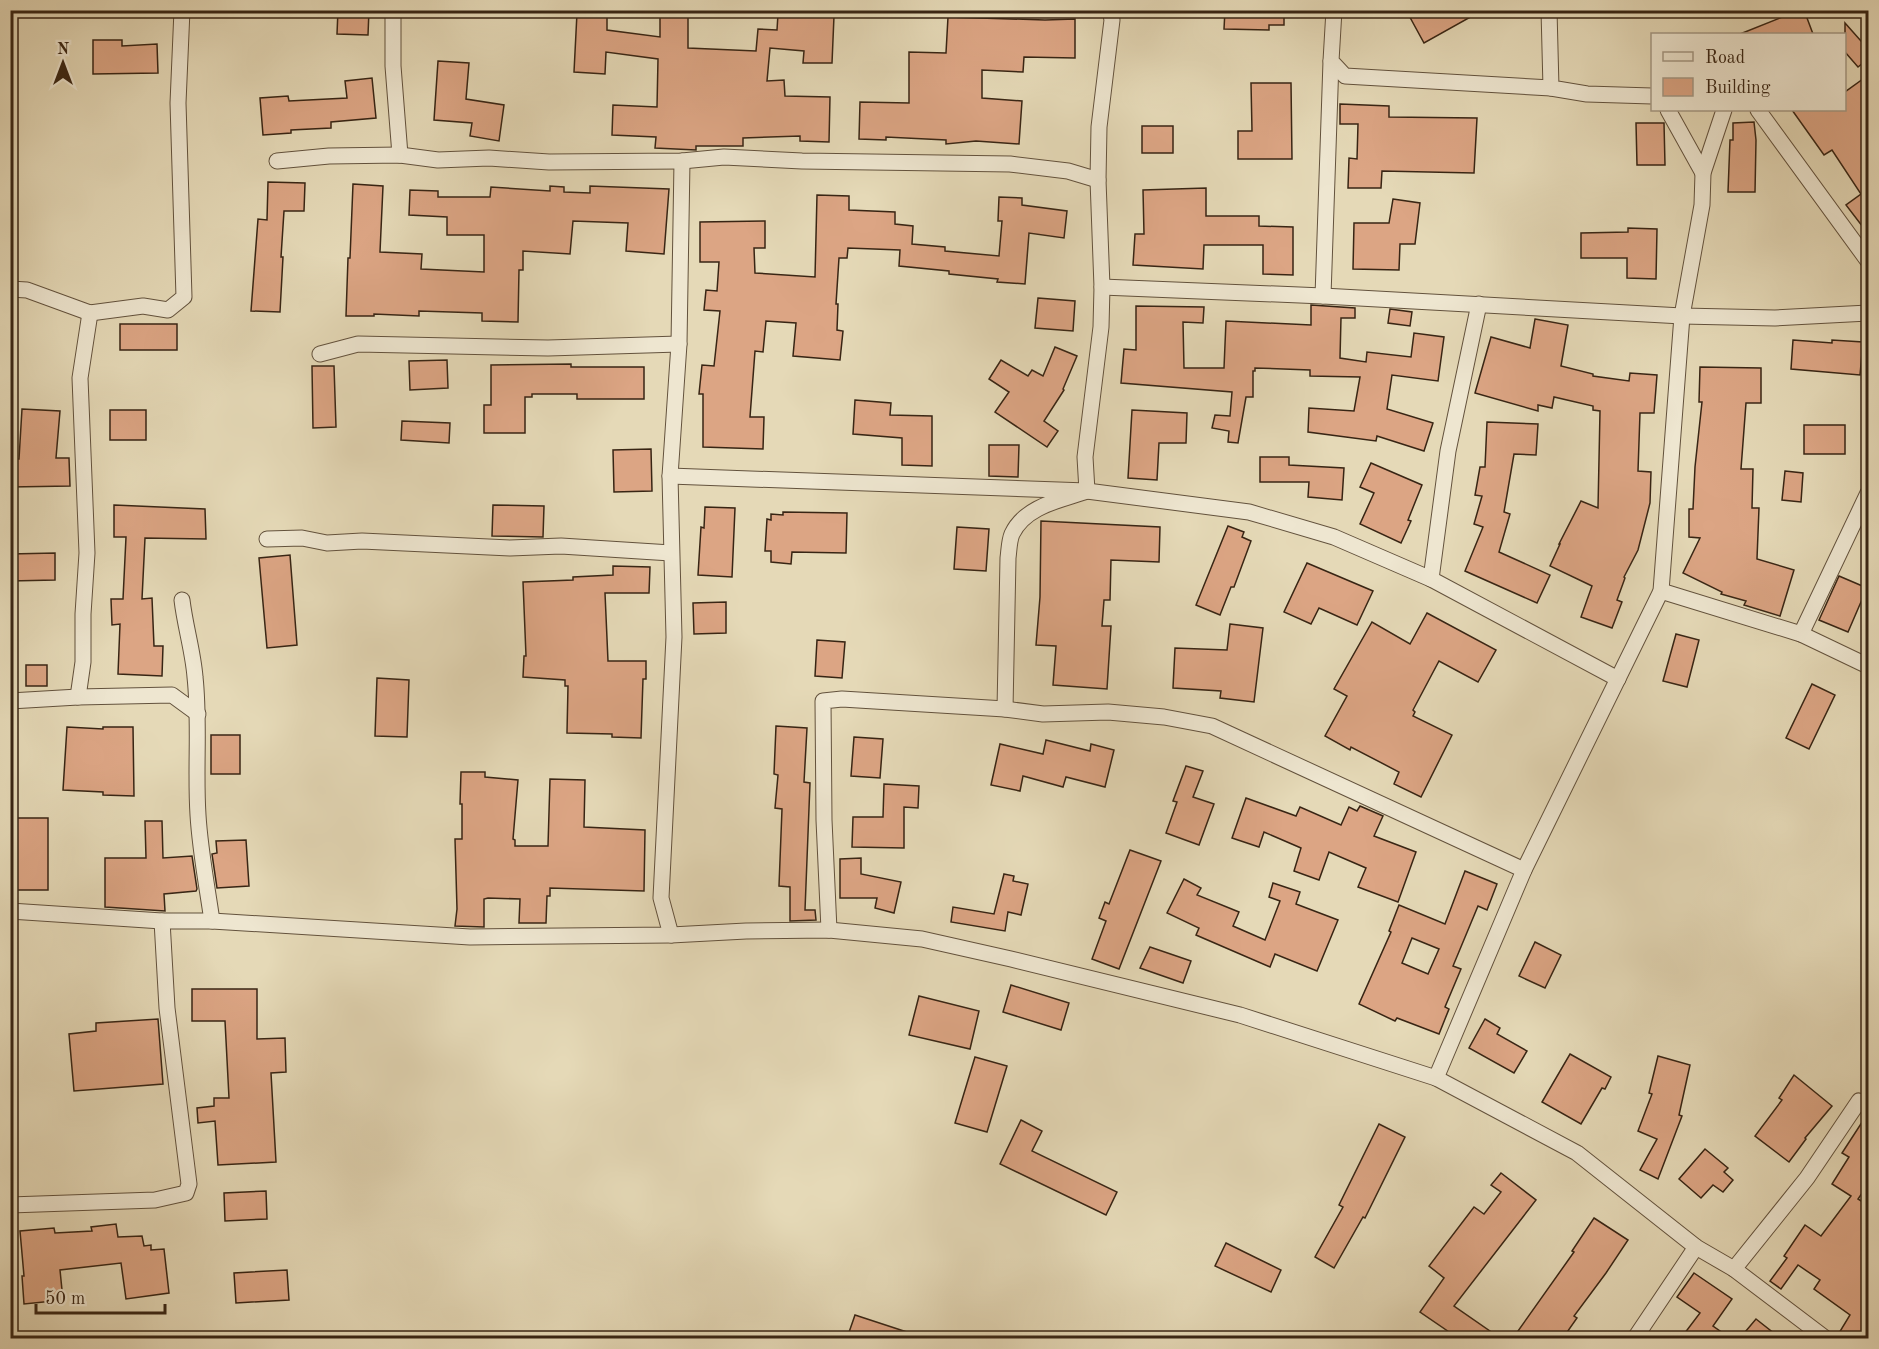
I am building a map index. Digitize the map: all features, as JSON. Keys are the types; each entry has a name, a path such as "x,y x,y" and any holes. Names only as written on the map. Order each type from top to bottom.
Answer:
{"street":[{"path":"10,289 27,290 90,313 143,306 168,310 184,297 178,103 182,10"},
{"path":"393,10 393,66 400,155"},
{"path":"1087,491 1085,457 1101,327 1099,127 1112,20 1110,10"},
{"path":"1323,296 1334,10"},
{"path":"1549,10 1551,88"},
{"path":"1331,61 1345,76 1551,88 1587,94 1651,96"},
{"path":"1669,111 1702,173"},
{"path":"1436,1078 1524,870 1661,591 1682,316 1702,205 1702,173 1724,111"},
{"path":"1759,111 1869,261"},
{"path":"277,161 329,156 400,155 438,160 489,158 549,162 682,161 724,157 802,161 1010,164 1068,171 1098,180"},
{"path":"671,935 662,898 674,637 670,476 679,344 682,161"},
{"path":"1102,287 1323,296 1682,316 1775,318 1869,314"},
{"path":"1431,579 1448,451 1479,304"},
{"path":"78,697 83,662 87,553 80,378 90,313"},
{"path":"320,354 357,344 548,348 679,344"},
{"path":"670,476 1087,491 1249,512 1334,537 1431,579 1618,679"},
{"path":"1005,709 1008,558 1011,535 1023,519 1044,505 1087,491"},
{"path":"1801,634 1869,493"},
{"path":"267,539 302,538 327,543 372,541 510,548 561,546 671,553"},
{"path":"1661,591 1801,634 1869,666"},
{"path":"182,600 186,630 193,650 198,714 198,816 212,921"},
{"path":"10,701 172,695 198,714"},
{"path":"829,930 824,820 823,701 842,699 1005,709 1043,714 1119,713 1164,717 1212,726 1524,870"},
{"path":"10,911 470,937 671,935 829,930 922,939 1011,959 1240,1015 1436,1078 1577,1153 1696,1247 1734,1269 1825,1338"},
{"path":"10,1205 155,1200 186,1193 189,1184 168,1008 162,921"},
{"path":"1734,1269 1807,1178 1859,1101 1869,1104"},
{"path":"1635,1338 1696,1247"}],"building":[{"path":"338,10 369,10 368,35 337,34"},
{"path":"1225,10 1284,10 1284,25 1269,25 1269,30 1224,29"},
{"path":"1406,10 1483,10 1424,43"},
{"path":"1804,10 1813,33 1742,33"},
{"path":"577,13 607,14 607,30 660,37 660,17 688,17 688,48 756,51 758,29 777,30 778,14 834,16 832,63 803,63 804,51 770,48 767,81 784,80 785,96 830,97 829,142 800,141 800,136 743,138 743,146 696,146 696,150 655,148 656,137 612,135 613,105 657,107 658,59 606,52 605,74 574,72"},
{"path":"948,17 1075,19 1075,58 1024,57 1023,72 982,70 982,98 1022,101 1019,144 976,141 946,144 946,140 886,137 886,140 859,139 860,102 909,103 909,52 946,53"},
{"path":"1845,23 1869,50 1869,58 1858,67 1846,53"},
{"path":"93,40 122,40 122,46 157,44 158,73 93,74"},
{"path":"438,61 469,63 466,99 504,105 499,141 470,136 472,123 434,120"},
{"path":"372,78 376,118 331,122 331,128 291,130 291,133 263,135 260,98 288,96 289,101 347,98 345,81"},
{"path":"1863,79 1869,86 1869,235 1846,205 1861,194 1832,150 1824,155 1793,111 1846,111 1846,91"},
{"path":"1251,83 1291,83 1292,159 1238,159 1238,131 1252,131"},
{"path":"1340,104 1389,106 1389,117 1477,118 1474,173 1382,171 1381,188 1348,188 1349,158 1357,159 1358,124 1340,124"},
{"path":"1754,122 1755,192 1728,192 1733,123"},
{"path":"1636,123 1664,123 1665,165 1637,165"},
{"path":"1142,126 1173,126 1173,153 1142,153"},
{"path":"268,182 305,183 304,211 284,211 280,312 251,311 258,219 267,220"},
{"path":"353,184 383,186 380,252 422,254 421,269 484,272 484,235 447,235 447,217 409,215 410,190 438,191 438,197 490,197 491,187 550,191 550,186 564,187 564,192 590,193 590,186 669,189 664,254 626,251 628,223 573,221 570,254 523,251 523,270 519,270 518,322 482,321 482,313 419,311 419,316 374,314 374,316 346,316"},
{"path":"1206,188 1206,216 1259,216 1259,226 1293,227 1293,275 1263,274 1263,245 1204,245 1203,269 1133,265 1135,234 1144,234 1143,190"},
{"path":"817,195 849,196 849,210 895,212 895,224 913,226 912,244 945,247 945,251 999,256 1002,221 998,221 999,197 1022,198 1022,205 1067,211 1064,238 1029,233 1025,284 949,274 949,271 899,266 900,250 848,248 847,258 839,258 836,304 838,304 837,330 843,331 840,360 793,356 796,323 766,321 763,352 755,351 750,417 764,417 763,449 703,447 703,394 699,394 702,365 714,366 720,311 704,310 706,290 717,291 719,262 700,262 700,222 765,221 765,248 754,248 755,273 815,277"},
{"path":"1393,199 1420,203 1415,244 1400,244 1399,270 1353,269 1354,223 1389,223"},
{"path":"1628,228 1657,229 1656,279 1627,278 1627,258 1581,258 1581,233 1628,232"},
{"path":"1038,298 1075,301 1073,331 1035,328"},
{"path":"1311,305 1355,308 1355,318 1341,318 1340,358 1366,362 1367,352 1411,357 1414,333 1444,337 1438,381 1392,375 1387,409 1433,423 1424,451 1377,436 1376,441 1308,432 1309,408 1354,411 1360,377 1310,376 1310,370 1255,368 1253,397 1246,397 1238,443 1228,442 1229,431 1212,428 1215,415 1230,416 1232,392 1121,383 1124,349 1136,350 1136,306 1204,307 1203,323 1183,322 1184,368 1224,368 1226,321 1311,325"},
{"path":"1390,309 1412,312 1410,326 1388,323"},
{"path":"1535,319 1568,325 1561,366 1593,374 1593,376 1629,381 1630,373 1657,375 1654,413 1640,413 1638,471 1651,472 1650,503 1638,550 1624,577 1617,600 1622,602 1612,628 1581,617 1592,586 1550,566 1581,501 1598,508 1600,411 1593,410 1593,406 1554,397 1552,408 1538,405 1538,411 1475,393 1491,337 1530,348"},
{"path":"120,324 177,324 177,350 120,350"},
{"path":"1793,340 1832,343 1832,340 1863,342 1860,375 1791,369"},
{"path":"1055,347 1077,356 1064,390 1044,421 1058,431 1047,447 995,412 1009,392 989,379 1001,360 1028,376 1032,370 1043,376"},
{"path":"447,360 448,388 410,390 409,361"},
{"path":"571,364 571,367 644,367 644,399 577,399 577,394 532,394 532,397 525,397 525,433 484,433 484,405 491,405 491,365"},
{"path":"312,366 334,366 336,427 313,428"},
{"path":"1700,367 1761,368 1761,403 1746,403 1741,469 1753,469 1752,508 1759,508 1757,559 1794,570 1780,616 1744,605 1746,601 1721,594 1722,592 1683,573 1700,538 1689,537 1689,509 1693,509 1702,402 1699,402"},
{"path":"855,400 891,403 890,415 932,416 932,466 902,465 902,438 853,434"},
{"path":"22,409 60,411 56,458 69,458 70,486 10,487 10,459 19,459"},
{"path":"110,410 146,410 146,440 110,440"},
{"path":"1132,410 1187,413 1186,443 1159,443 1157,480 1128,478"},
{"path":"402,421 450,423 449,443 401,440"},
{"path":"1487,422 1538,424 1536,455 1514,454 1504,512 1510,514 1499,552 1550,575 1537,603 1465,571 1483,527 1474,524 1482,496 1475,495 1480,467 1485,467"},
{"path":"1804,425 1845,425 1845,454 1804,454"},
{"path":"989,445 1019,445 1018,477 989,476"},
{"path":"651,449 652,491 614,492 613,450"},
{"path":"1260,457 1289,457 1289,465 1344,468 1342,500 1308,497 1309,482 1260,482"},
{"path":"1371,463 1422,485 1408,520 1411,521 1401,543 1360,524 1374,493 1360,487"},
{"path":"1785,471 1803,473 1801,502 1782,500"},
{"path":"114,505 205,509 206,539 145,538 142,599 152,598 154,646 163,646 162,676 118,674 120,624 112,625 111,599 123,599 126,537 114,537"},
{"path":"493,505 544,506 543,537 492,536"},
{"path":"705,507 735,508 732,577 698,575 701,527 704,528"},
{"path":"783,512 847,513 846,553 792,552 791,564 771,562 771,551 765,551 767,519 771,520 771,514 783,515"},
{"path":"1041,521 1160,527 1159,562 1111,560 1110,600 1104,600 1102,626 1111,626 1107,689 1053,685 1056,646 1036,645 1040,597"},
{"path":"1228,526 1244,532 1242,537 1251,541 1234,587 1231,587 1220,615 1196,605"},
{"path":"957,527 989,529 986,571 954,569"},
{"path":"55,553 55,580 10,581 10,554"},
{"path":"290,555 297,645 267,648 259,558"},
{"path":"1307,563 1373,591 1357,625 1319,608 1311,624 1284,612"},
{"path":"613,566 650,567 649,593 605,593 608,661 646,661 646,679 643,679 641,738 612,737 612,734 567,733 568,686 565,686 565,680 523,677 524,656 526,656 523,582 573,580 573,577 613,575"},
{"path":"1839,576 1867,588 1848,632 1819,620"},
{"path":"726,602 726,633 694,634 693,603"},
{"path":"1427,613 1496,650 1478,682 1439,661 1413,710 1415,712 1413,716 1452,735 1421,797 1394,784 1399,772 1325,736 1347,696 1334,689 1372,622 1410,644"},
{"path":"1230,624 1263,628 1254,702 1220,698 1221,691 1173,688 1175,648 1227,650"},
{"path":"1676,634 1699,640 1687,687 1663,681"},
{"path":"817,640 845,642 842,678 815,676"},
{"path":"26,665 47,665 47,686 26,686"},
{"path":"377,678 409,680 407,737 375,736"},
{"path":"1812,684 1835,695 1809,749 1786,738"},
{"path":"776,726 807,728 804,782 810,783 805,910 815,910 816,920 790,921 790,887 779,886 782,809 775,808 778,775 774,774"},
{"path":"67,727 103,729 103,727 133,727 134,796 63,790"},
{"path":"211,735 240,735 240,774 211,774"},
{"path":"854,737 883,739 880,778 851,776"},
{"path":"1046,740 1090,751 1091,744 1114,750 1105,787 1066,777 1063,787 1023,776 1020,791 991,785 1000,744 1043,754"},
{"path":"1186,766 1203,771 1193,797 1214,804 1199,845 1166,833 1177,802 1173,801"},
{"path":"461,772 485,772 485,777 518,780 513,839 515,846 548,846 550,779 585,780 584,827 645,830 644,891 550,888 550,896 547,896 546,923 519,923 520,899 488,898 484,899 484,927 455,926 457,909 455,839 462,839"},
{"path":"884,784 919,786 918,808 904,807 904,848 852,847 853,817 883,817"},
{"path":"1246,798 1296,816 1300,807 1341,825 1349,807 1357,811 1360,806 1383,816 1374,836 1416,852 1398,902 1358,887 1366,868 1329,852 1319,880 1294,871 1301,848 1264,832 1259,847 1232,838"},
{"path":"10,818 48,818 48,890 10,890"},
{"path":"145,821 162,821 163,858 192,856 197,889 196,891 164,894 165,911 105,907 105,858 146,858"},
{"path":"246,840 249,886 217,888 212,854 217,853 216,841"},
{"path":"1130,850 1161,861 1119,969 1092,959 1106,921 1099,918 1105,902 1109,904"},
{"path":"861,858 861,874 901,882 894,913 875,908 877,898 840,898 840,859"},
{"path":"1465,871 1497,884 1487,910 1478,906 1453,966 1461,969 1445,1007 1449,1009 1439,1034 1397,1018 1395,1021 1359,1004 1391,932 1389,931 1399,905 1445,924","holes":["1412,938 1439,949 1428,974 1402,963"]},
{"path":"1004,874 1014,876 1013,881 1028,884 1021,915 1008,912 1005,931 951,922 953,907 994,914"},
{"path":"1184,879 1201,888 1197,895 1239,912 1233,926 1265,940 1280,901 1269,897 1273,883 1300,892 1296,904 1338,920 1317,971 1275,954 1270,967 1196,935 1199,928 1167,913"},
{"path":"1535,942 1561,955 1545,988 1519,976"},
{"path":"1150,947 1191,961 1183,983 1140,968"},
{"path":"1011,985 1069,1003 1061,1030 1003,1012"},
{"path":"192,989 257,989 257,1039 285,1038 286,1072 271,1073 276,1162 218,1165 215,1121 198,1123 197,1108 214,1106 214,1098 229,1098 225,1021 192,1021"},
{"path":"919,996 979,1011 970,1049 909,1035"},
{"path":"158,1019 163,1084 74,1091 69,1034 96,1031 96,1023"},
{"path":"1485,1019 1500,1028 1497,1034 1527,1051 1514,1073 1469,1048"},
{"path":"1570,1054 1611,1077 1581,1124 1542,1102"},
{"path":"1658,1056 1690,1065 1679,1115 1682,1116 1658,1179 1640,1170 1657,1139 1638,1131 1652,1094 1649,1093"},
{"path":"975,1057 1007,1066 987,1132 955,1123"},
{"path":"1794,1075 1832,1106 1805,1138 1789,1162 1755,1136 1782,1100 1779,1098"},
{"path":"1868,1113 1869,1183 1858,1199 1869,1206 1869,1338 1836,1338 1850,1315 1814,1289 1820,1280 1798,1265 1781,1289 1770,1281 1787,1258 1784,1256 1805,1225 1821,1236 1851,1196 1832,1184 1849,1157 1842,1153"},
{"path":"1021,1120 1042,1131 1032,1151 1117,1192 1106,1215 1000,1164"},
{"path":"1379,1124 1405,1137 1365,1218 1363,1217 1334,1268 1315,1257 1343,1207 1339,1205"},
{"path":"1705,1149 1728,1168 1724,1172 1733,1180 1723,1192 1713,1185 1701,1198 1679,1179"},
{"path":"1501,1173 1536,1200 1454,1306 1500,1338 1458,1338 1420,1312 1444,1278 1429,1266 1474,1207 1484,1214 1501,1192 1491,1185"},
{"path":"266,1191 267,1219 225,1221 224,1193"},
{"path":"1594,1218 1628,1240 1574,1316 1577,1318 1563,1338 1513,1338 1574,1252 1572,1251"},
{"path":"116,1224 118,1237 142,1236 144,1246 151,1245 151,1250 164,1249 169,1293 126,1299 121,1263 60,1270 63,1300 24,1304 20,1231 54,1228 55,1233 92,1231 91,1227"},
{"path":"1226,1243 1281,1270 1271,1292 1215,1266"},
{"path":"287,1270 289,1300 236,1303 234,1273"},
{"path":"1694,1273 1732,1299 1713,1326 1730,1338 1681,1338 1700,1313 1677,1297"},
{"path":"855,1315 919,1336 918,1338 847,1338"},
{"path":"1756,1319 1780,1338 1740,1338"}]}
